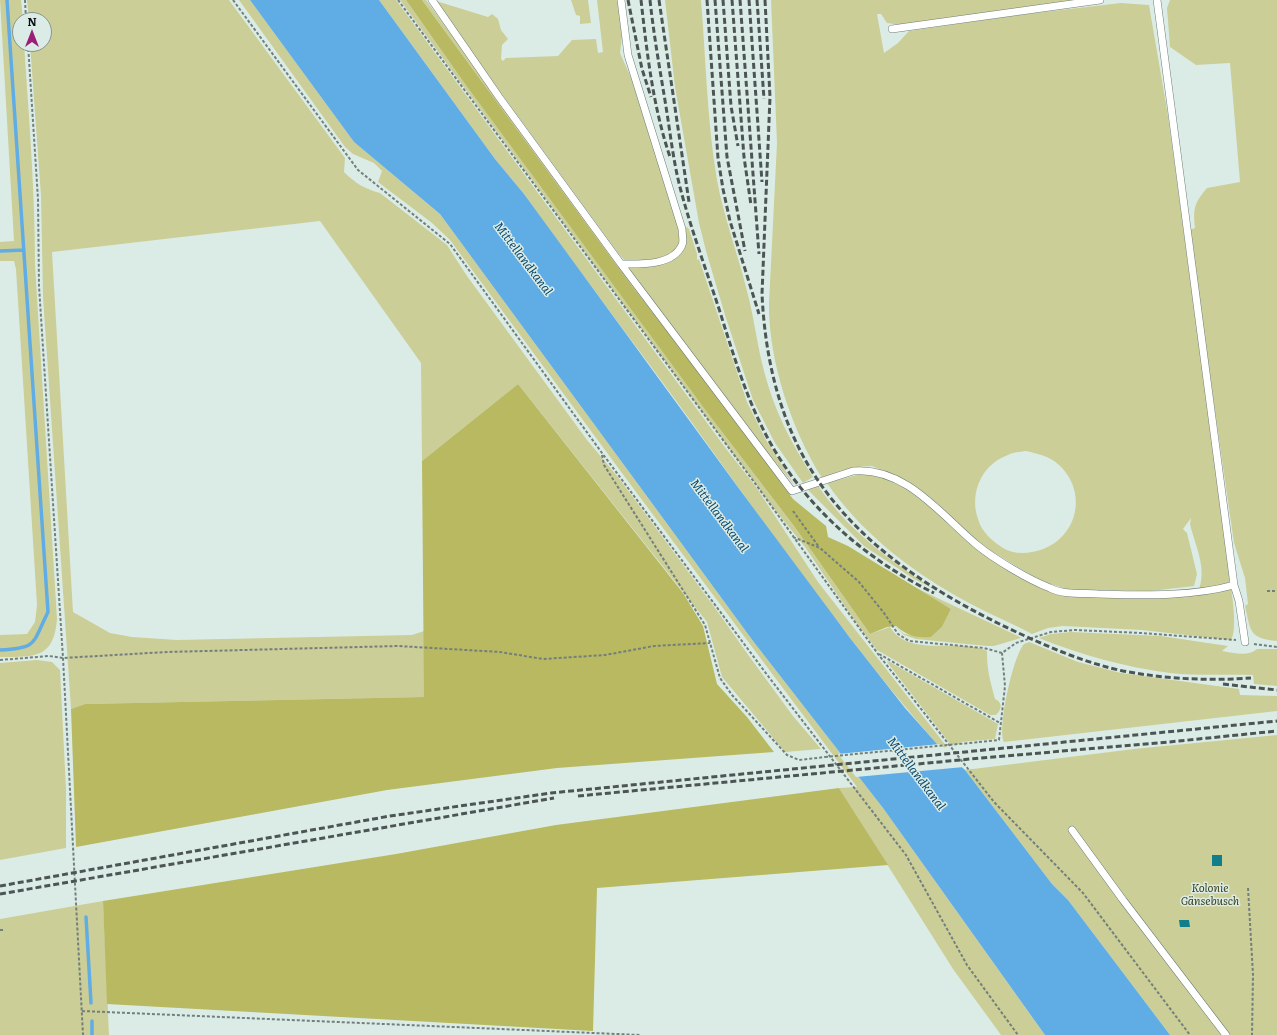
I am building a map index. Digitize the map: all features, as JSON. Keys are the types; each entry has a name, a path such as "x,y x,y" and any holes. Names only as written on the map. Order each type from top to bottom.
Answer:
{"lane":[{"path":"432,0 499,96 621,264 792,491 853,471 864,470 881,473 904,483 920,495 978,546 1030,579 1052,590 1079,593 1143,594 1220,589 1234,585"},
{"path":"621,0 628,55 682,229 682,244 676,253 658,262 621,264"},
{"path":"892,29 1100,0"},
{"path":"1157,0 1234,585 1239,601 1245,642"},
{"path":"1072,830 1123,900 1226,1035"}],"path":[{"path":"25,0 26,12"},
{"path":"233,0 358,170 450,244 602,453 768,676 906,855 967,965 1018,1035"},
{"path":"398,0 757,486 791,536 878,654 994,802 1083,893 1190,1035"},
{"path":"29,52 38,199 39,286 63,658 83,1035"},
{"path":"602,453 604,465 705,625 720,678 732,695 782,751 792,758 799,760 999,740 1005,686 1002,653"},
{"path":"793,511 820,548 858,582 884,613 898,634 903,638 924,643 984,648 1002,653"},
{"path":"791,536 820,548"},
{"path":"1267,591 1277,591"},
{"path":"1002,653 1016,643 1050,632 1075,630 1226,638 1277,647"},
{"path":"0,660 49,656 63,658 167,652 398,646 500,652 542,659 605,655 654,646 710,642"},
{"path":"878,654 1000,723"},
{"path":"1248,888 1253,976 1252,1035"},
{"path":"82,1011 640,1035"}],"green space":[{"path":"0,0 21,0 22,12 12,12 12,52 25,52 30,127 35,265 57,619 52,642 47,649 32,656 0,657 0,635 27,634 35,622 37,605 16,269 14,261 0,261 0,242 14,241"},
{"path":"27,0 229,0 345,158 344,172 360,185 380,193 447,245 467,276 587,440 618,477 793,716 821,749 785,752 722,677 707,622 518,384 422,461 421,363 320,221 52,252 73,612 110,633 132,637 177,640 412,635 424,631 424,697 85,704 71,709 43,297 41,196 31,52 52,52 52,12 28,12"},
{"path":"239,0 250,0 354,142 440,214 753,641 883,808 1045,1035 1001,1035 953,969 839,788 857,787 636,492 450,240 432,223 378,182 382,171 374,163 353,154 345,147"},
{"path":"379,0 396,0 727,450 756,487 818,582 947,747 941,748 937,744 841,626 779,544 524,194 495,159"},
{"path":"400,0 406,0 465,84 706,411 794,526 870,634 890,627 899,637 922,645 976,647 987,651 988,670 995,699 1001,706 1000,711 996,715 990,715 877,650 855,621 805,547 768,501"},
{"path":"422,0 426,0 584,214 635,277 625,261 433,0 488,17 492,14 498,19 501,30 508,39 502,45 501,59 503,61 506,58 558,56 572,40 596,39 598,53 603,52 597,0 618,0 622,37 620,53 632,80 681,230 687,227 689,229 697,254 697,260 699,259 747,402 766,440 795,486 741,420 733,416 632,286"},
{"path":"571,0 588,0 591,23 580,24 580,16 576,15"},
{"path":"665,0 701,0 711,135 717,180 752,311 768,385 784,426 797,452 813,477 803,483 775,443 753,400 706,251 699,223 675,87"},
{"path":"771,0 1074,0 901,25 887,23 881,14 877,14 884,53 898,43 909,31 1018,15 1121,3 1149,5 1168,116 1230,573 1229,582 1220,587 1199,589 1202,573 1190,524 1191,518 1183,529 1187,533 1197,574 1194,586 1151,591 1070,590 1041,581 983,546 946,512 892,475 872,466 857,467 840,471 822,478 801,439 792,417 777,371 773,348 769,303 777,143","holes":["1026,451 1048,457 1059,465 1069,477 1074,490 1076,504 1074,517 1068,529 1059,540 1047,547 1032,552 1017,553 1003,548 991,539 985,532 978,519 975,499 980,481 991,465 999,459 1012,453"]},
{"path":"1170,0 1277,0 1277,641 1261,638 1253,632 1250,628 1245,606 1248,604 1245,578 1234,543 1189,230 1195,228 1195,206 1207,188 1240,182 1230,63 1196,65 1170,47 1167,8"},
{"path":"864,473 885,477 906,488 956,528 968,542 1051,592 1198,594 1231,589 1234,623 1233,636 1231,640 1142,630 1063,626 1048,628 1032,634 976,607 939,586 903,561 869,532 854,517 827,483"},
{"path":"817,484 841,515 855,530 901,567 934,589 914,579 864,546 808,490"},
{"path":"914,587 1021,638 994,646 987,646 916,639 904,635 895,626 904,634 931,637 942,627 951,609"},
{"path":"1071,632 1161,636 1228,646 1222,651 1241,654 1249,653 1257,649 1277,649 1277,686 1254,684 1253,675 1180,674 1120,664 1071,650 1039,638 1051,634"},
{"path":"1029,642 1078,662 1121,673 1239,689 1240,695 1277,696 1277,711 1004,742 1002,735 1004,708 1011,677 1020,651 1024,644"},
{"path":"37,660 52,662 60,670 66,789 66,848 0,860 0,663"},
{"path":"888,661 998,724 995,739 961,742 961,744 951,745 887,662"},
{"name":"Kolonie Gänsebusch","path":"1277,735 1277,1035 1170,1035 1068,900 1052,884 965,770 1134,749"},
{"path":"103,901 109,1035 0,1035 0,919"}],"shaded area":[{"path":"406,0 422,0 632,286 711,387 793,499 826,526 828,537 848,546 951,609 942,627 931,637 912,636 896,626 887,627 870,634 794,526 706,411 465,84"},
{"path":"518,384 683,593 703,626 717,684 747,717 774,752 557,768 387,790 76,847 71,709 85,704 424,697 422,461"},
{"path":"839,788 888,865 597,888 593,1031 107,1004 103,901 396,854 556,825"}],"water":[{"name":"Mittellandkanal","path":"250,0 379,0 495,159 524,194 850,638 905,708 937,744 965,770 1052,884 1068,900 1170,1035 1045,1035 883,808 753,641 440,214 354,142"}],"pier":[{"path":"940,744 964,767 856,777 838,754"}],"building":[{"path":"1212,855 1222,855 1222,866 1212,866"},
{"path":"1179,920 1189,920 1190,927 1180,927"}],"waterway":[{"path":"0,650 28,646 36,638 48,612 7,0"},
{"path":"0,251 24,250"},
{"path":"86,917 91,1003"},
{"path":"92,1021 92,1035"}],"railway":[{"path":"628,0 642,69 651,97"},
{"path":"641,0 648,60 655,99 670,157"},
{"path":"650,0 676,172 695,237 738,369 752,406 780,459 811,500 829,519 868,553 889,568 934,593"},
{"path":"659,0 689,202"},
{"path":"707,0 718,158 723,189 730,221 759,314"},
{"path":"715,0 727,157 745,251"},
{"path":"723,0 731,106 738,146"},
{"path":"732,0 744,157 751,205"},
{"path":"740,0 759,254"},
{"path":"749,0 762,182"},
{"path":"757,0 764,99"},
{"path":"765,0 770,97 762,294 764,318 771,367 784,413 793,436 817,479 837,505 859,529 910,571 937,590 966,607 1025,636 1073,656 1123,671 1187,679 1251,678"},
{"path":"1223,684 1277,690"},
{"path":"0,886 390,816 551,793 1277,721"},
{"path":"578,796 1277,731"},
{"path":"0,894 554,798"}]}
